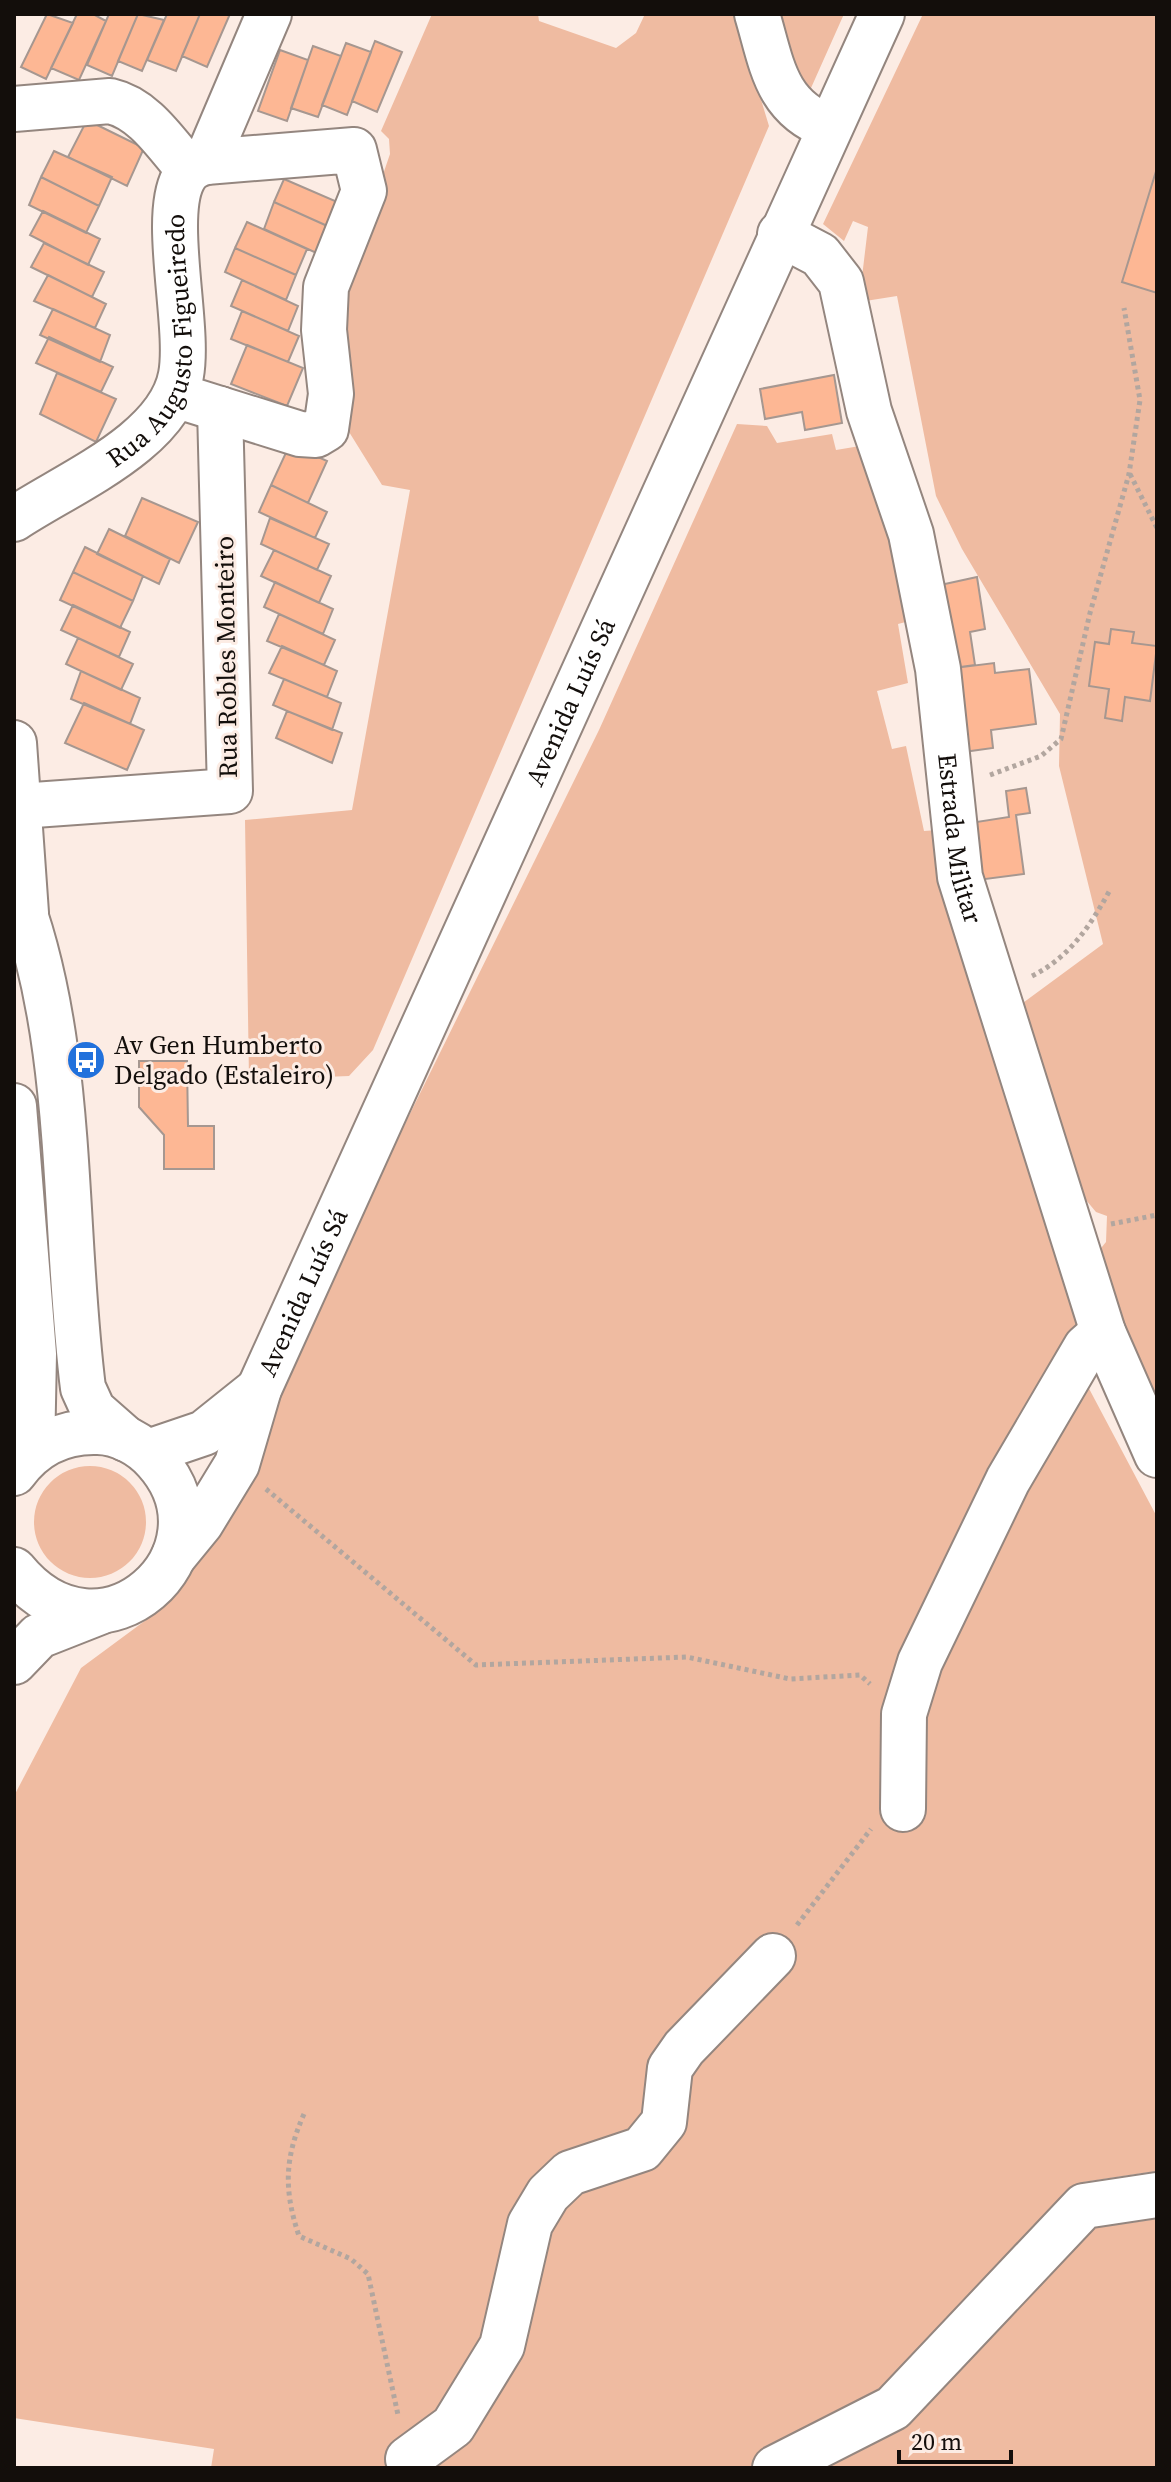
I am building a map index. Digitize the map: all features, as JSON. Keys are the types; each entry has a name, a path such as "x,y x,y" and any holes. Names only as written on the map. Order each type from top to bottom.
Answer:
{"street":[{"name":"Rua Augusto Figueiredo","path":"14,519 141,440 162,420 175,395 182,370 178,200 181,182 198,166 269,14"},
{"path":"757,14 786,98 811,120 829,127"},
{"name":"Avenida Luís Sá","path":"14,1662 39,1636 124,1606 145,1594 162,1577 174,1556 201,1523 237,1464 259,1389 882,14"},
{"path":"14,109 110,101 125,104 198,166 354,150 364,191 326,287 324,330 331,394 326,429 321,434 308,436 175,395"},
{"name":"Estrada Militar","path":"780,234 820,255 841,282 869,411 911,534 938,669 960,877 1103,1332 1157,1455"},
{"name":"Rua Robles Monteiro","path":"20,806 230,791 220,409"},
{"path":"14,743 20,806 20,898 42,971 53,1046 83,1388 93,1410 164,1470 175,1493 181,1517 174,1556"},
{"path":"14,1106 34,1354 23,1463"},
{"path":"903,1809 904,1714 920,1662 1008,1480 1086,1347 1103,1332"},
{"name":"Avenida Luís Sá","path":"137,1445 204,1433 259,1389"},
{"path":"23,1463 54,1439 77,1432 102,1432 137,1445"},
{"path":"14,1570 29,1588 50,1603 75,1612 102,1612"},
{"path":"408,2459 453,2426 502,2346 530,2224 548,2194 570,2173 642,2149 664,2122 670,2068 684,2048 773,1956"},
{"path":"775,2468 893,2408 1084,2206 1157,2195"}],"path":[{"path":"952,784 1041,756 1061,739 1090,613 1129,474 1140,400 1124,308"},
{"path":"1129,474 1157,528"},
{"path":"994,992 1055,964 1087,932 1110,890"},
{"path":"237,1464 476,1665 687,1657 790,1679 860,1675 904,1714"},
{"path":"773,1956 867,1832 903,1809"},
{"path":"304,2114 290,2145 287,2200 299,2236 351,2259 368,2274 408,2459"}],"shaded area":[{"path":"432,14 538,14 539,21 616,48 636,33 645,14 735,14 769,126 373,1050 349,1076 249,1080 245,820 352,810 410,490 382,485 341,419 350,271 390,154 389,139 381,131"},
{"path":"769,14 844,14 811,88 792,80"},
{"path":"923,14 1157,14 1157,1408 1093,1258 1106,1242 1107,1216 1096,1212 1086,1200 1016,1008 1103,944 1059,766 1060,714 962,549 936,496 897,296 859,302 868,227 853,221 844,241 823,224"},
{"path":"737,424 767,426 777,443 832,434 836,450 860,446 917,619 898,624 908,683 877,691 892,749 906,746 924,831 938,830 1084,1323 897,1686 879,1809 925,1816 920,1679 1085,1381 1157,1517 1157,2171 1084,2182 940,2326 960,2347 1085,2229 1157,2219 1157,2468 211,2468 214,2449 14,2418 14,1796 81,1668 169,1603 599,730"},
{"path":"90,1466 112,1470 130,1482 142,1500 146,1522 142,1544 130,1562 112,1574 90,1578 68,1574 50,1562 38,1544 34,1522 38,1500 50,1482 68,1470"}],"building":[{"path":"47,14 73,23 46,79 21,67"},
{"path":"77,14 93,14 106,21 79,80 51,68"},
{"path":"109,14 138,14 112,76 87,65"},
{"path":"138,14 164,20 142,71 118,61"},
{"path":"167,14 200,14 176,71 147,60"},
{"path":"200,14 230,14 207,67 182,56"},
{"path":"375,41 402,52 377,112 352,101"},
{"path":"346,43 371,52 347,115 322,105"},
{"path":"313,46 341,56 318,117 291,108"},
{"path":"280,50 308,60 287,121 258,111"},
{"path":"87,120 144,148 127,186 68,157"},
{"path":"54,151 112,177 99,206 41,177"},
{"path":"1157,168 1157,293 1122,282"},
{"path":"41,177 99,206 86,233 29,205"},
{"path":"284,179 342,204 334,229 274,202"},
{"path":"274,202 334,229 323,256 264,229"},
{"path":"43,211 100,239 88,265 30,235"},
{"path":"247,222 307,249 296,275 235,248"},
{"path":"44,243 104,272 92,297 31,267"},
{"path":"235,248 296,275 286,300 225,272"},
{"path":"48,275 106,304 95,328 34,301"},
{"path":"242,280 298,306 288,331 231,306"},
{"path":"53,309 110,335 100,362 40,335"},
{"path":"242,311 299,336 288,362 231,339"},
{"path":"49,337 113,367 101,392 36,363"},
{"path":"247,345 303,368 287,406 231,384"},
{"path":"57,373 116,399 96,442 40,414"},
{"path":"834,375 842,423 805,430 802,412 765,419 760,389"},
{"path":"290,444 327,461 308,503 271,485"},
{"path":"271,485 327,512 315,538 259,512"},
{"path":"142,498 198,522 179,563 125,536"},
{"path":"270,518 329,544 317,570 261,544"},
{"path":"109,529 170,559 159,584 97,554"},
{"path":"85,547 143,576 133,601 73,572"},
{"path":"274,550 331,576 319,603 261,576"},
{"path":"73,572 133,601 120,628 60,600"},
{"path":"977,577 985,629 970,632 975,665 946,669 931,587"},
{"path":"275,582 333,609 323,634 264,607"},
{"path":"73,605 130,632 119,657 61,630"},
{"path":"279,614 335,640 324,665 267,641"},
{"path":"1111,629 1134,632 1132,643 1157,646 1150,701 1125,697 1122,721 1105,718 1109,689 1089,686 1095,642 1109,644"},
{"path":"78,638 133,664 121,690 66,664"},
{"path":"282,646 337,671 327,697 269,673"},
{"path":"994,663 995,673 1029,669 1036,724 991,730 993,748 956,753 946,669"},
{"path":"81,671 140,698 130,724 71,699"},
{"path":"284,679 341,703 332,730 273,705"},
{"path":"84,703 144,730 127,770 65,743"},
{"path":"287,711 342,733 332,763 276,738"},
{"path":"1026,788 1030,813 1016,815 1024,874 978,880 970,823 1009,817 1006,791"},
{"path":"139,1061 187,1061 188,1126 214,1126 214,1169 164,1169 164,1135 139,1107"}],"place":[{"name":"Av Gen Humberto Delgado (Estaleiro)","path":"86,1060"}]}
